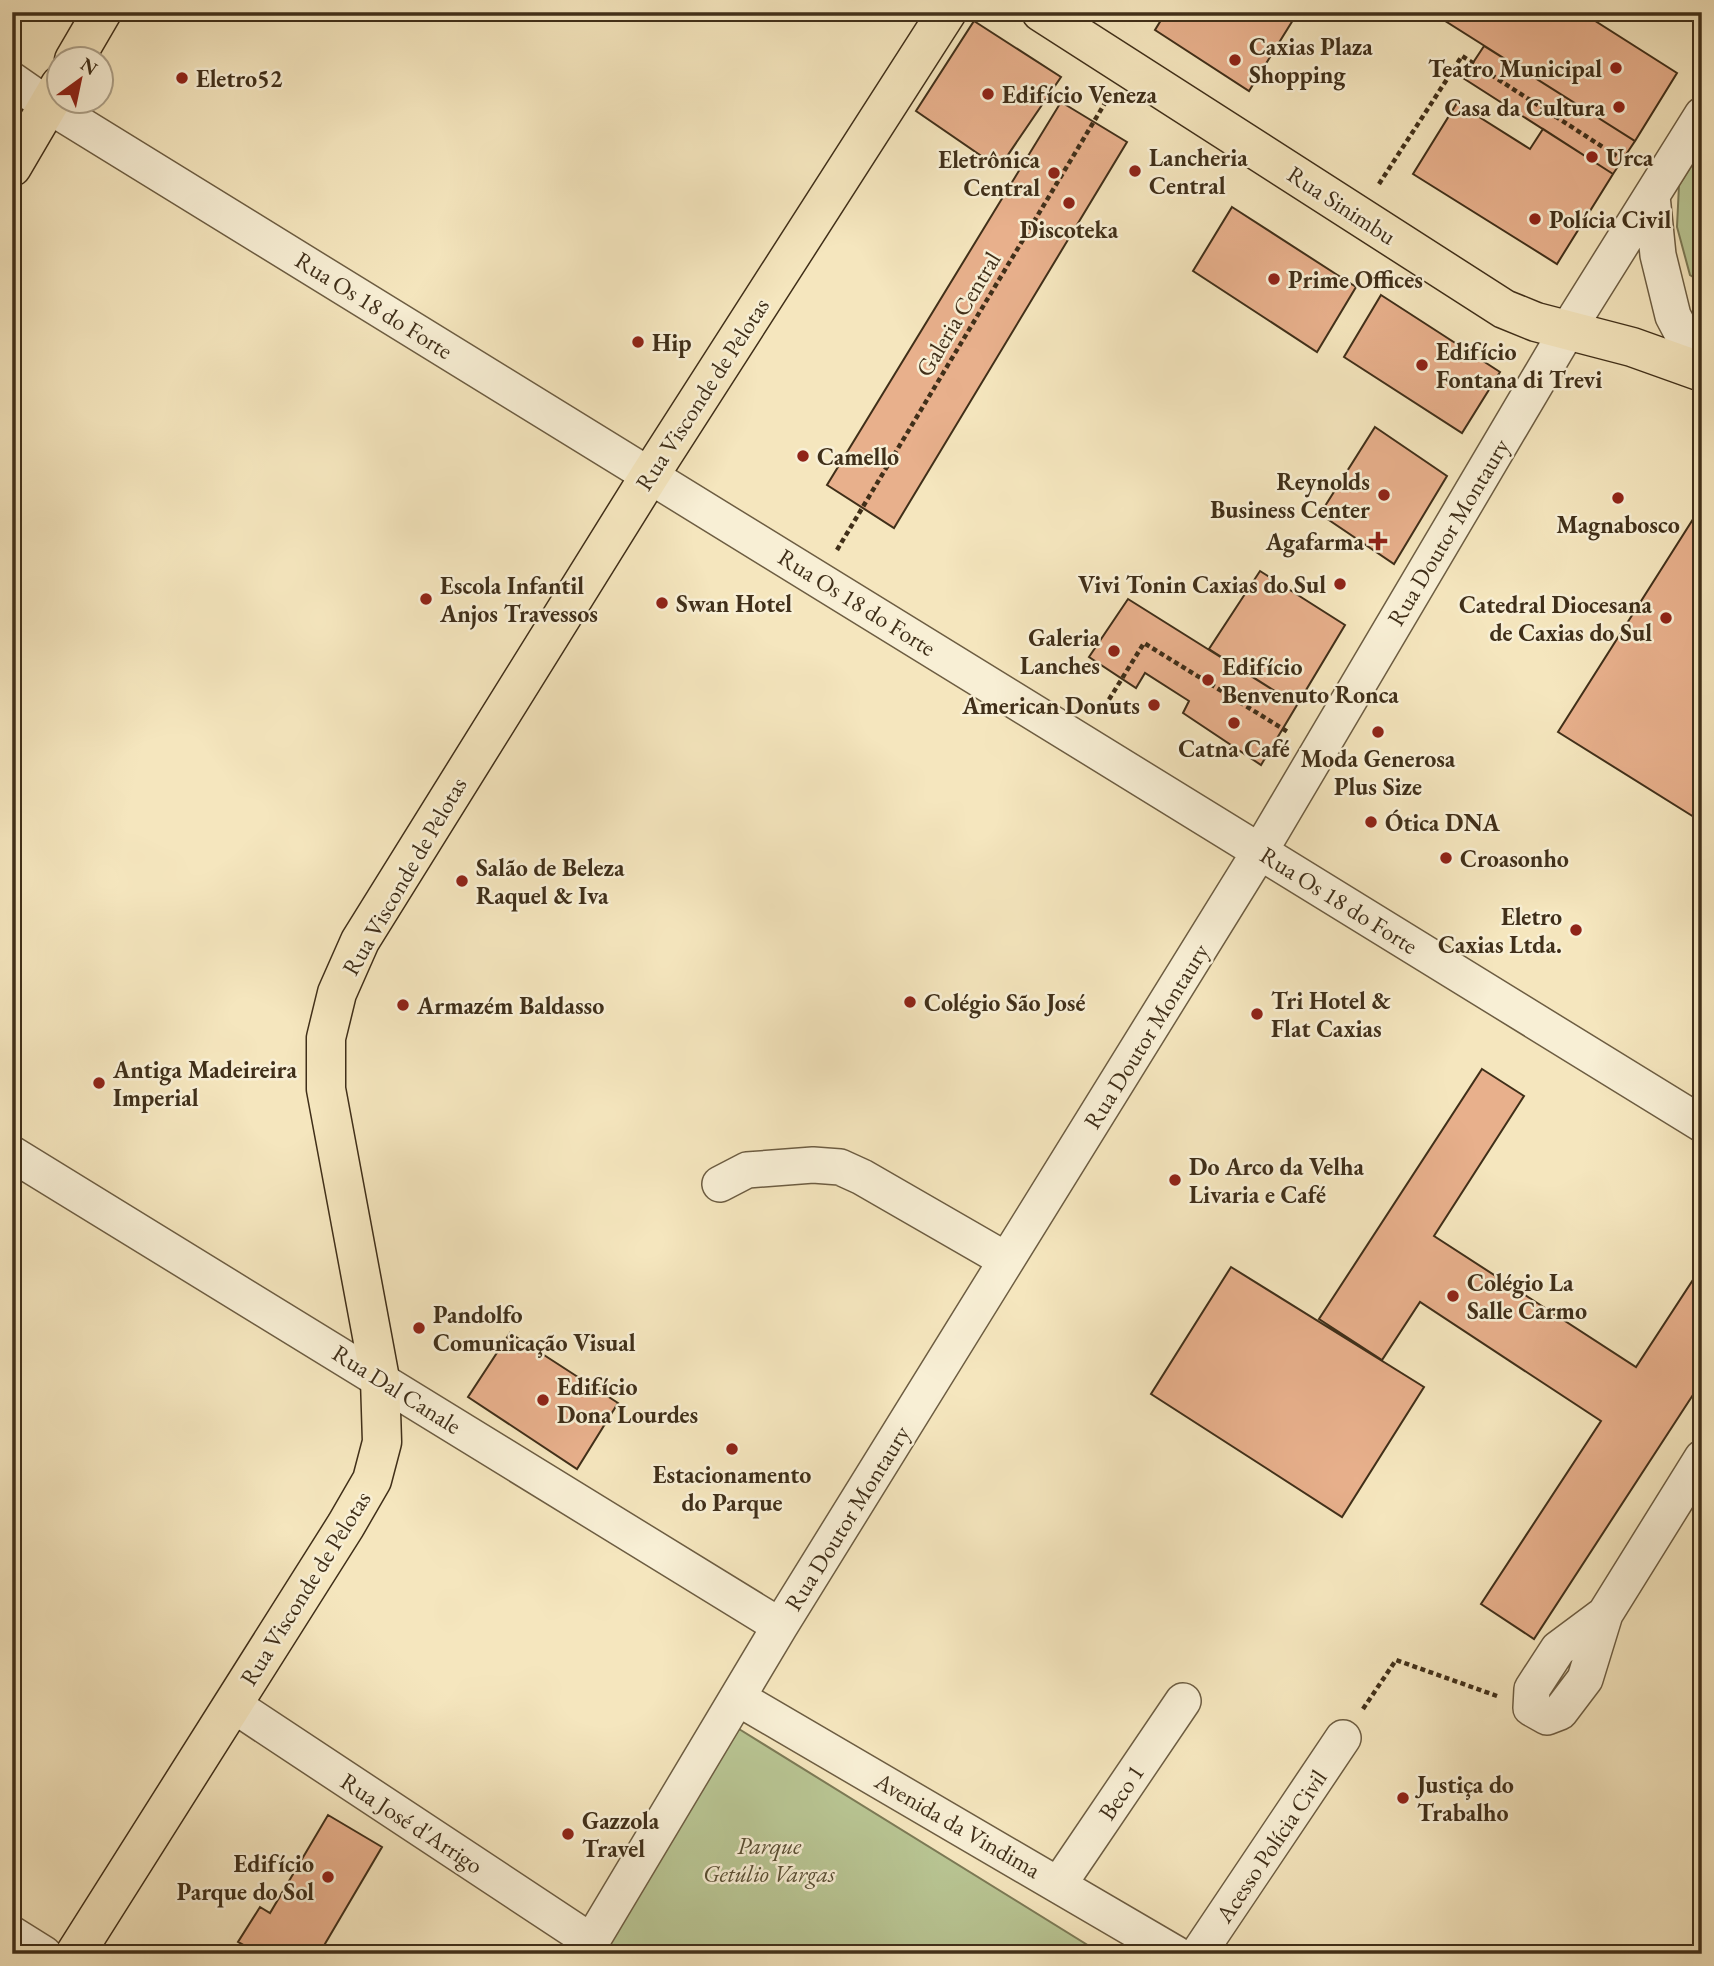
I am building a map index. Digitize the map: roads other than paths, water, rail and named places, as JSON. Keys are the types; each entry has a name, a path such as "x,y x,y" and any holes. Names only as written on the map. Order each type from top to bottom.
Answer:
{"main road":[{"path":"82,46 102,12"},
{"name":"Rua Visconde de Pelotas","path":"75,1954 372,1480 382,1442 380,1379 326,1088 326,1038 338,993 360,941 650,475 947,12"},
{"name":"Rua Sinimbu","path":"1041,12 1504,309 1536,323 1632,347 1702,372"},
{"path":"12,167 46,109"}],"street":[{"name":"Rua Os 18 do Forte","path":"12,80 46,92"},
{"name":"Rua Doutor Montaury","path":"588,1948 780,1626 1260,851 1567,331 1702,115"},
{"name":"Rua Os 18 do Forte","path":"87,116 650,475 1702,1124"},
{"name":"Rua Sinimbu","path":"1656,190 1658,255 1672,316 1702,372"},
{"name":"Rua Dal Canale","path":"12,1154 780,1626"},
{"path":"720,1184 747,1170 813,1165 839,1167 862,1177 1006,1260"},
{"path":"1531,1708 1532,1689 1559,1649 1605,1614 1702,1458"},
{"name":"Avenida da Vindima","path":"738,1698 1176,1954"},
{"name":"Beco 1","path":"1059,1884 1183,1701"},
{"name":"Rua José d'Arrigo","path":"232,1704 588,1948"},
{"name":"Acesso Polícia Civil","path":"1198,1954 1343,1738"},
{"path":"12,1934 44,1954"}],"place":[{"name":"Caxias Plaza Shopping","path":"1235,60"},
{"name":"Teatro Municipal","path":"1616,68"},
{"name":"Eletro52","path":"182,78"},
{"name":"Edifício Veneza","path":"988,94"},
{"name":"Casa da Cultura","path":"1619,107"},
{"name":"Urca","path":"1592,157"},
{"name":"Lancheria Central","path":"1135,171"},
{"name":"Eletrônica Central","path":"1054,173"},
{"name":"Discoteka","path":"1069,203"},
{"name":"Polícia Civil","path":"1535,219"},
{"name":"Prime Offices","path":"1274,279"},
{"name":"Hip","path":"638,342"},
{"name":"Edifício Fontana di Trevi","path":"1422,365"},
{"name":"Camello","path":"803,456"},
{"name":"Reynolds Business Center","path":"1384,495"},
{"name":"Magnabosco","path":"1618,498"},
{"name":"Agafarma","path":"1378,541"},
{"name":"Vivi Tonin Caxias do Sul","path":"1340,584"},
{"name":"Escola Infantil Anjos Travessos","path":"426,599"},
{"name":"Swan Hotel","path":"662,603"},
{"name":"Catedral Diocesana de Caxias do Sul","path":"1666,618"},
{"name":"Galeria Lanches","path":"1114,651"},
{"name":"Edifício Benvenuto Ronca","path":"1208,680"},
{"name":"American Donuts","path":"1154,705"},
{"name":"Catna Café","path":"1234,723"},
{"name":"Moda Generosa Plus Size","path":"1378,732"},
{"name":"Ótica DNA","path":"1371,822"},
{"name":"Croasonho","path":"1446,858"},
{"name":"Salão de Beleza Raquel & Iva","path":"462,881"},
{"name":"Eletro Caxias Ltda.","path":"1576,930"},
{"name":"Colégio São José","path":"910,1002"},
{"name":"Armazém Baldasso","path":"403,1005"},
{"name":"Tri Hotel & Flat Caxias","path":"1257,1014"},
{"name":"Antiga Madeireira Imperial","path":"99,1083"},
{"name":"Do Arco da Velha Livaria e Café","path":"1175,1180"},
{"name":"Colégio La Salle Carmo","path":"1453,1296"},
{"name":"Pandolfo Comunicação Visual","path":"419,1328"},
{"name":"Edifício Dona Lourdes","path":"543,1400"},
{"name":"Estacionamento do Parque","path":"732,1449"},
{"name":"Justiça do Trabalho","path":"1403,1798"},
{"name":"Gazzola Travel","path":"568,1834"},
{"name":"Edifício Parque do Sol","path":"328,1877"}],"park label":[{"name":"Parque Getúlio Vargas","path":"769,1859"}]}
